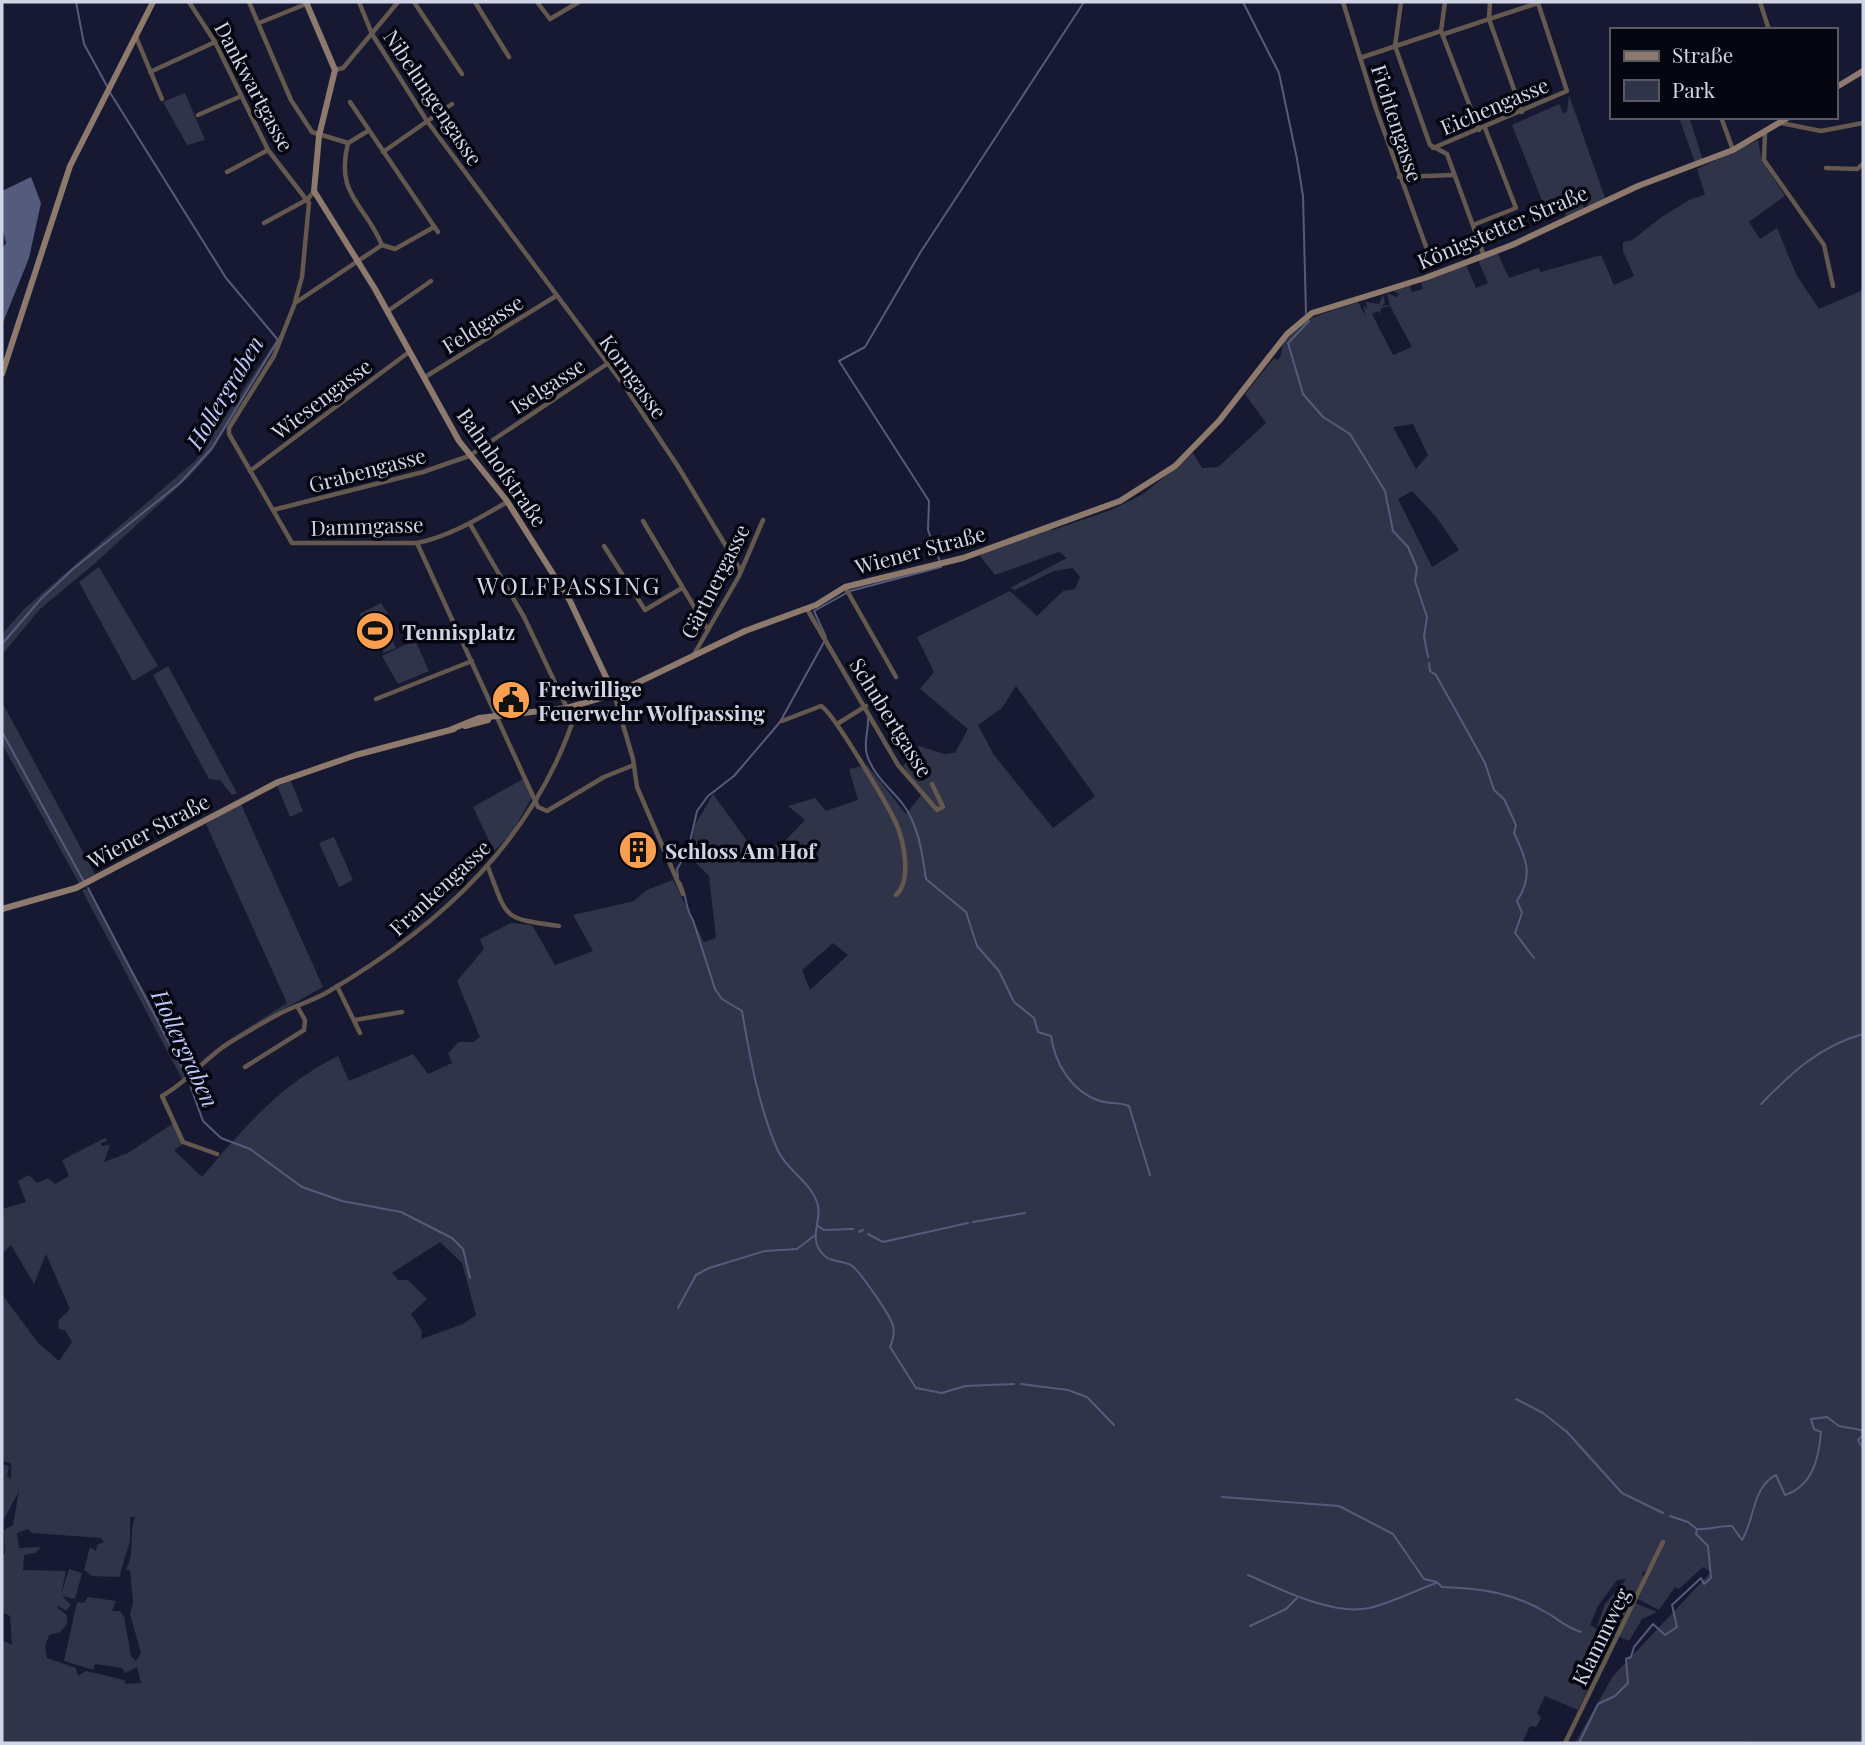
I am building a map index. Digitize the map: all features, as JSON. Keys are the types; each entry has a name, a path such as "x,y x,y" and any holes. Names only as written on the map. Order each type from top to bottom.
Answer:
{"main road":[{"path":"2,374 70,166 153,2"},
{"path":"306,3 335,70 319,135 314,191"},
{"path":"1837,87 1863,71"},
{"name":"Königstetter Straße","path":"1247,386 1287,334 1312,313 1485,256 1638,186 1733,150 1786,119"},
{"name":"Bahnhofstraße","path":"314,191 388,311 469,456 507,502 570,601 614,694"},
{"name":"Wiener Straße","path":"2,909 76,888 124,860 196,826 244,797 306,771 496,716 567,708 614,694 745,631 807,609 847,590 941,564 1115,503 1175,466 1219,421 1247,386"}],"street":[{"name":"Dankwartgasse","path":"189,2 215,42 239,97 268,150 307,199"},
{"path":"249,2 291,100 303,121 319,135 348,144"},
{"name":"Nibelungengasse","path":"359,2 372,34 427,121 490,206"},
{"path":"335,70 343,68 398,2"},
{"path":"414,2 462,74"},
{"path":"475,2 509,57"},
{"path":"537,2 547,18 554,19 579,2"},
{"name":"Fichtengasse","path":"1343,2 1399,177 1427,252"},
{"path":"1401,2 1395,46 1433,148 1447,154 1485,256"},
{"path":"1445,2 1442,33 1516,208 1473,225"},
{"path":"1490,2 1489,19 1522,112"},
{"path":"1360,58 1536,2"},
{"name":"Eichengasse","path":"1433,148 1567,91 1536,2"},
{"path":"1760,2 1768,28"},
{"path":"259,23 306,3"},
{"path":"136,37 162,99"},
{"path":"150,72 215,42"},
{"path":"198,115 239,97"},
{"path":"350,102 438,232"},
{"path":"383,152 452,104"},
{"path":"1722,119 1733,150"},
{"path":"1781,122 1821,131 1863,123"},
{"path":"368,131 348,144 342,169 345,182 382,245 395,249 435,227"},
{"path":"1765,132 1764,160 1824,246 1833,286"},
{"path":"227,172 268,150"},
{"path":"1826,168 1857,169 1863,164"},
{"path":"1399,177 1454,174"},
{"path":"264,223 307,199 314,191"},
{"path":"295,303 302,277 307,199"},
{"name":"Korngasse","path":"490,206 607,364 679,468 741,571"},
{"path":"295,303 382,245"},
{"path":"388,311 431,281"},
{"name":"Feldgasse","path":"425,377 556,296"},
{"name":"Dammgasse","path":"295,303 274,356 229,428 233,443 292,543 417,542 436,539 470,524 507,502"},
{"name":"Wiesengasse","path":"250,471 410,351"},
{"name":"Iselgasse","path":"469,456 607,364"},
{"name":"Grabengasse","path":"273,510 423,471 469,456"},
{"name":"Gärtnergasse","path":"693,657 741,571 764,520"},
{"path":"643,521 708,630"},
{"path":"470,524 524,617 567,708"},
{"path":"417,542 538,807 547,811 604,777 634,765"},
{"path":"604,546 645,610 682,588"},
{"path":"847,590 896,677"},
{"name":"Schubertgasse","path":"807,609 898,765 937,810 943,807 943,802 932,784"},
{"path":"376,699 472,661"},
{"path":"614,694 634,765 637,787 683,894"},
{"name":"Frankengasse","path":"217,1154 183,1142 162,1096 188,1079 212,1053 337,986 409,940 488,867 514,835 536,801 570,731 578,705"},
{"path":"782,721 821,706 837,724 896,823 906,878 904,887 896,895"},
{"path":"837,724 864,707"},
{"path":"488,867 507,914 518,920 559,926"},
{"path":"337,986 360,1033"},
{"path":"246,1067 304,1030 305,1020 297,1006"},
{"path":"355,1020 402,1012"},
{"name":"Klammweg","path":"1565,1743 1663,1542"}],"green space":[{"path":"185,93 205,140 187,145 163,102"},
{"path":"1569,95 1605,198 1588,206 1581,191 1578,192 1584,208 1566,217 1559,201 1545,208 1512,125 1559,104 1563,113 1567,112"},
{"path":"1680,119 1690,119 1703,160 1695,163"},
{"path":"1758,140 1762,160 1785,196 1749,222 1760,239 1777,228 1797,276 1819,309 1863,290 1863,1741 1575,1743 1613,1676 1711,1572 1703,1567 1679,1589 1675,1587 1659,1610 1638,1599 1663,1547 1649,1569 1642,1573 1644,1580 1616,1636 1597,1626 1605,1604 1626,1579 1617,1580 1598,1606 1590,1625 1613,1637 1578,1710 1545,1696 1537,1713 1541,1718 1536,1727 1530,1726 1522,1743 2,1743 2,1640 12,1645 10,1616 2,1612 2,1557 5,1553 4,1530 13,1525 19,1491 2,1523 2,1464 9,1466 7,1476 11,1479 11,1463 2,1461 2,1294 38,1343 59,1361 72,1342 65,1330 59,1329 58,1321 70,1309 46,1254 34,1284 11,1245 2,1254 2,1209 26,1202 18,1181 29,1175 37,1183 48,1178 55,1184 69,1176 62,1160 105,1138 108,1141 100,1143 102,1146 110,1145 104,1162 128,1153 175,1122 183,1144 174,1150 202,1177 232,1142 280,1094 317,1067 338,1056 349,1081 413,1054 428,1074 452,1063 448,1053 459,1042 473,1042 480,1037 457,981 484,949 480,939 511,923 532,925 555,965 593,951 573,915 634,901 647,890 673,880 704,942 716,938 709,876 690,857 695,825 713,794 750,845 781,845 805,820 788,806 815,798 826,811 858,800 849,769 867,765 906,814 922,794 903,766 919,746 944,754 955,753 968,729 920,689 934,672 917,637 1010,591 1037,616 1063,591 1075,589 1080,577 1073,568 1054,571 1015,590 1010,588 1067,558 1059,552 995,575 980,556 983,553 1048,528 1053,530 1111,510 1143,494 1193,453 1202,468 1218,467 1266,423 1245,394 1274,358 1278,360 1283,344 1292,332 1318,316 1358,302 1366,317 1363,305 1367,309 1366,302 1379,304 1383,295 1385,302 1382,306 1390,305 1387,293 1396,297 1399,294 1393,291 1410,286 1412,292 1423,289 1421,283 1466,265 1476,288 1488,283 1478,260 1497,252 1509,278 1538,268 1541,272 1601,255 1614,285 1634,276 1623,251 1623,242 1632,240 1691,199 1705,195 1697,169","holes":["1390,306 1412,347 1393,355 1372,314 1378,311 1380,314 1381,308","1413,424 1428,455 1416,469 1393,427","1412,491 1437,518 1459,550 1432,567 1398,499","1016,686 1095,796 1053,828 994,755 978,725 1002,708","833,943 848,955 810,990 802,970","440,1242 462,1263 476,1315 463,1324 421,1339 422,1331 411,1314 427,1299 408,1280 398,1280 392,1273","130,1517 135,1517 131,1556 126,1570 130,1570 133,1602 130,1614 141,1653 136,1661 131,1656 124,1617 120,1611 112,1611 116,1601 88,1597 84,1603 77,1602 64,1661 93,1670 95,1664 122,1668 125,1673 137,1667 141,1683 126,1684 124,1680 86,1671 78,1676 76,1668 47,1658 45,1646 49,1635 60,1632 67,1624 67,1615 57,1608 59,1606 66,1611 71,1605 62,1596 75,1599 82,1573 69,1569 61,1595 66,1571 23,1570 24,1555 35,1553 41,1547 19,1548 17,1533 28,1529 32,1533 101,1538 104,1542 97,1545 96,1551 90,1547 84,1570 92,1576 119,1577 130,1541"]},
{"path":"281,333 280,340 212,451 190,476 93,565 40,609 2,655 2,634 24,609 196,460"},
{"path":"99,567 158,666 133,681 79,582"},
{"name":"Tennisplatz","path":"381,603 388,614 377,620 388,643 393,641 396,648 384,653 380,647 377,648 359,614"},
{"path":"415,640 429,671 398,684 382,656"},
{"path":"168,666 237,793 232,795 220,780 209,779 153,675"},
{"path":"2,702 95,874 79,883 2,744"},
{"path":"290,779 303,811 290,817 277,785"},
{"path":"523,779 532,797 511,834 494,851 473,807"},
{"path":"240,802 323,987 224,1043 287,1003 206,824"},
{"path":"334,837 353,880 339,887 319,843"},
{"path":"87,889 190,1073 182,1079 82,890"},
{"path":"1635,1603 1657,1612 1642,1619 1629,1641 1618,1636"}],"shaded area":[{"path":"31,177 41,203 29,258 2,325 2,249 6,243 2,227 2,191"}],"waterway":[{"name":"Hollergraben","path":"76,2 84,44 107,86"},
{"path":"940,562 928,530 929,501 839,361 865,347 920,253 1084,2"},
{"path":"1243,2 1279,73 1297,159 1303,196 1306,313"},
{"name":"Hollergraben","path":"2,644 40,600 73,569 180,483 212,448 278,340 226,278 109,91"},
{"path":"1309,321 1288,343 1303,394 1323,417 1350,434 1385,491 1393,531 1408,547 1417,568 1415,581 1427,617 1424,637 1428,657"},
{"path":"826,637 814,611 850,591 941,567"},
{"path":"678,877 677,869 688,851 697,811 708,796 734,776 780,722 824,642"},
{"path":"1429,663 1430,671 1436,675 1485,763 1494,790 1504,799 1516,825 1514,833 1525,859 1527,875 1517,901 1522,913 1515,933 1534,958"},
{"path":"868,718 867,755 878,775 902,803 912,820 919,840 926,879 966,912 977,946 999,971 1014,1002 1034,1018 1038,1032 1051,1036 1056,1057 1073,1084 1100,1101 1129,1106 1150,1175"},
{"name":"Hollergraben","path":"2,732 83,880"},
{"path":"680,882 715,989 722,999 742,1011 760,1100 771,1135 782,1158 809,1188 817,1202 819,1214 816,1237 822,1254 851,1265 861,1275 887,1313 894,1331 890,1347 916,1388 942,1393 965,1386 1014,1384"},
{"name":"Hollergraben","path":"88,888 187,1077 203,1121 221,1138 250,1149 302,1187 342,1201 401,1212 452,1238 463,1249 470,1278"},
{"path":"1761,1104 1784,1081 1820,1053 1863,1034"},
{"path":"973,1222 1025,1213"},
{"path":"868,1234 883,1242 968,1223"},
{"path":"818,1226 824,1230 853,1229"},
{"path":"859,1232 863,1230"},
{"path":"678,1308 696,1275 709,1268 765,1251 797,1249 814,1236"},
{"path":"1021,1384 1068,1390 1087,1397 1114,1425"},
{"path":"1516,1399 1543,1413 1567,1432 1622,1493 1663,1513"},
{"path":"1579,1743 1598,1704 1615,1696 1628,1683 1626,1659 1631,1657 1634,1647 1653,1624 1665,1635 1677,1627 1672,1605 1701,1578 1704,1584 1711,1578 1708,1546 1696,1534 1697,1529 1732,1526 1742,1540 1758,1495 1768,1480 1776,1475 1785,1495 1802,1485 1813,1470 1820,1442 1821,1432 1814,1429 1811,1419 1827,1417 1839,1426 1861,1430 1863,1435 1858,1440 1863,1448"},
{"path":"1222,1497 1339,1506 1393,1534 1424,1579 1437,1582 1442,1587 1484,1590 1510,1596 1581,1632"},
{"path":"1670,1516 1688,1522 1697,1529"},
{"path":"1248,1575 1307,1600 1355,1609 1386,1603 1436,1583"},
{"path":"1250,1626 1286,1609 1297,1598"}],"place":[{"name":"Tennisplatz","path":"375,631"},
{"name":"Freiwillige Feuerwehr Wolfpassing","path":"511,700"},
{"name":"Schloss Am Hof","path":"638,850"}],"district":[{"name":"WOLFPASSING","path":"569,585"}]}
